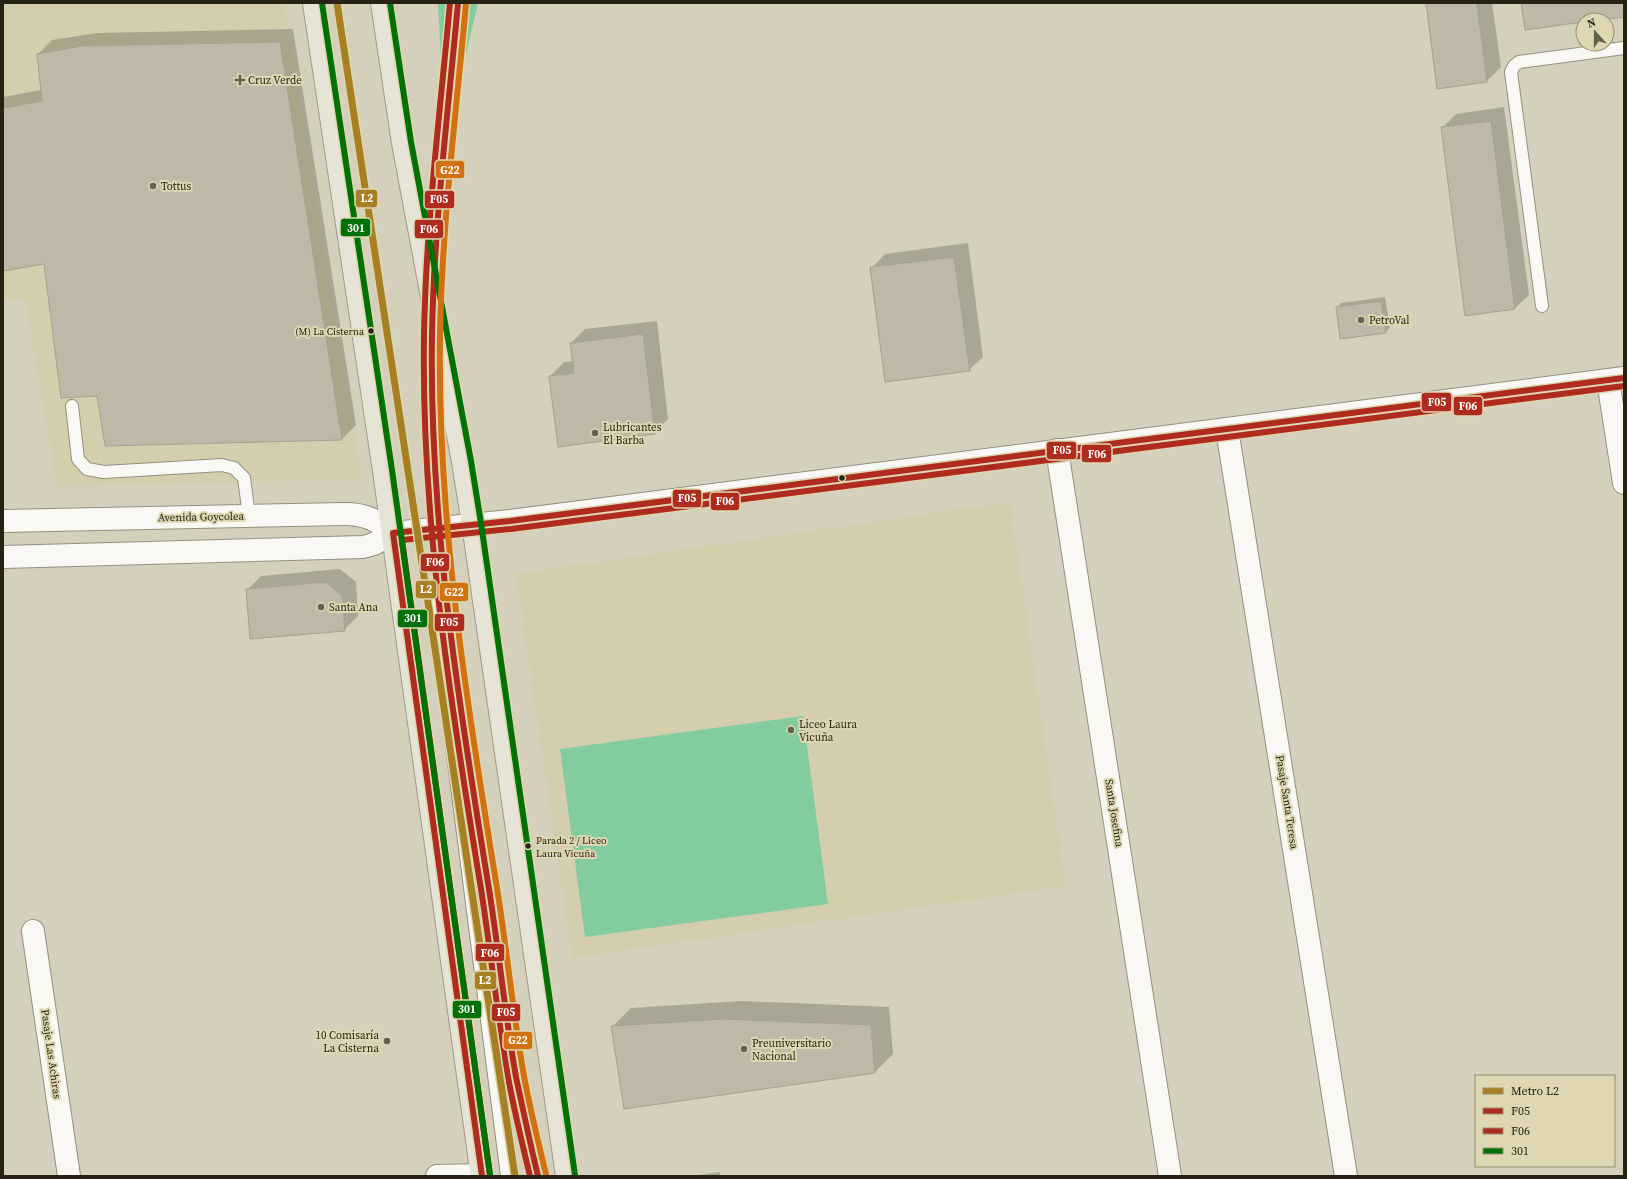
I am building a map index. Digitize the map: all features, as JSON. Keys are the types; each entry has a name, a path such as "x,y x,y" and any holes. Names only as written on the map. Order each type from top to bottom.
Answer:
{"main road":[{"path":"314,3 393,533 482,1175"},
{"path":"382,3 403,143 473,524 566,1176"}],"street":[{"path":"3,557 350,548 374,544 393,533 1616,379 1624,483"},
{"name":"Pasaje Santa Teresa","path":"1227,429 1346,1176"},
{"name":"Santa Josefina","path":"1057,450 1170,1176"},
{"name":"Avenida Goycolea","path":"3,521 359,514 382,524 393,533"},
{"name":"Pasaje Las Achiras","path":"33,932 69,1176"},
{"path":"437,1176 482,1175"}],"lane":[{"path":"1542,306 1511,72 1514,66 1519,62 1624,48"},
{"path":"72,406 78,459 87,469 104,472 222,465 234,468 244,478 249,516"},
{"path":"446,596 472,789 490,890 516,1075 538,1176"},
{"path":"433,599 507,1176"}],"shaded area":[{"name":"Tottus","path":"3,3 285,3 362,479 57,487 25,299 3,300"},
{"name":"Liceo Laura Vicuña","path":"1010,502 1066,886 572,958 516,574"}],"green space":[{"path":"438,3 478,3 464,62 441,61"},
{"path":"803,716 828,904 585,937 560,749"}],"building":[{"path":"1426,3 1477,3 1487,82 1437,89"},
{"path":"1521,3 1624,3 1624,17 1615,18 1615,12 1575,12 1575,23 1525,30"},
{"name":"Tottus","path":"280,42 342,440 105,446 97,396 61,398 44,264 3,271 3,108 42,101 37,54 82,46"},
{"path":"1491,121 1515,309 1465,316 1441,127"},
{"path":"954,257 970,371 885,382 870,267"},
{"name":"PetroVal","path":"1381,301 1386,333 1340,339 1336,307"},
{"path":"643,334 655,434 558,447 549,376 574,373 570,343"},
{"path":"326,582 342,596 345,631 250,639 246,589"},
{"name":"Preuniversitario Nacional","path":"723,1019 871,1025 875,1073 624,1109 611,1026"}],"metro line":[{"name":"L2","path":"337,3 515,1176"}],"transit line":[{"name":"301","path":"322,3 392,470 490,1175"},
{"name":"301","path":"390,3 411,142 471,461 481,523 575,1175"},
{"name":"F06","path":"450,3 434,169 425,293 424,405 427,474 440,613 459,751 485,913 504,1054 513,1102 530,1176"},
{"name":"F05","path":"458,3 442,169 433,293 432,405 435,474 448,613 467,751 493,913 512,1054 538,1176"},
{"name":"G22","path":"466,4 450,169 441,293 440,404 443,474 456,612 475,750 501,911 524,1076 531,1113 546,1174"},
{"name":"F05","path":"482,1176 393,533 510,521 1624,378"},
{"name":"F06","path":"490,1175 402,540 511,529 1624,386"}],"place":[{"name":"Cruz Verde","path":"240,80"},
{"name":"Tottus","path":"153,186"},
{"name":"PetroVal","path":"1361,320"},
{"name":"(M) La Cisterna","path":"371,331"},
{"name":"Lubricantes El Barba","path":"595,433"},
{"name":"Santa Ana","path":"321,607"},
{"name":"Liceo Laura Vicuña","path":"791,730"},
{"name":"Parada 2 / Liceo Laura Vicuña","path":"528,846"},
{"name":"10 Comisaría La Cisterna","path":"387,1041"},
{"name":"Preuniversitario Nacional","path":"744,1049"}]}
